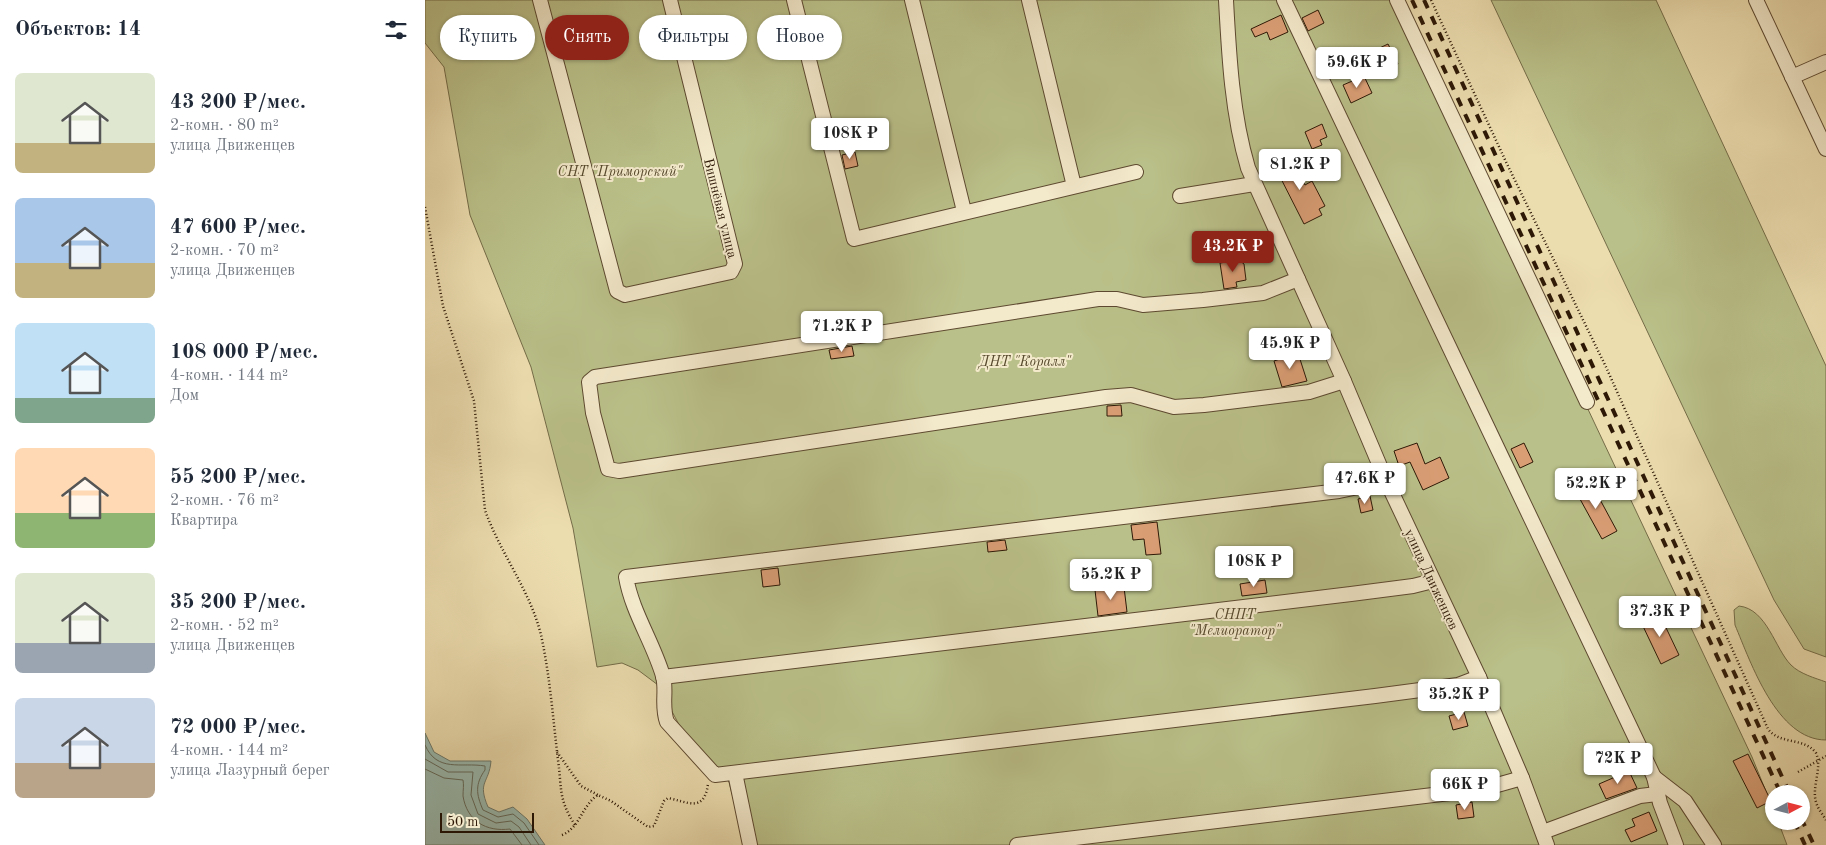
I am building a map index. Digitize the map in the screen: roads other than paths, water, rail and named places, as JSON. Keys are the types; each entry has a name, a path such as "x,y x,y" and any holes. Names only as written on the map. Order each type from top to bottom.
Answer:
{"street":[{"name":"Вишнёвая улица","path":"540,0 617,291 625,295 731,272 735,264 670,0"},
{"path":"794,0 854,239 964,211 1136,172"},
{"path":"912,0 964,211"},
{"path":"1029,0 1074,186"},
{"name":"улица Движенцев","path":"1226,0 1228,46 1239,132 1254,184 1344,381 1385,478 1479,678 1522,778 1545,839"},
{"path":"1284,0 1654,777 1657,794 1676,845"},
{"path":"1397,0 1587,402"},
{"path":"1755,0 1826,149"},
{"path":"1792,77 1826,62"},
{"path":"1180,196 1254,184"},
{"path":"1298,279 1263,293 1151,305 1098,299 595,377 589,382 593,413 608,469 619,471 1115,396 1131,395 1174,407 1309,392 1344,381"},
{"path":"1385,478 1368,486 1339,491 626,577 635,609 663,678 663,707 667,722 715,775 1375,696 1458,684 1479,678"},
{"path":"663,678 1342,595 1413,586 1433,581"},
{"path":"735,773 750,845"},
{"path":"1654,777 1685,801 1714,845"},
{"path":"1017,845 1483,789 1522,778"},
{"path":"1545,839 1640,796 1657,794"}],"water":[{"path":"425,733 434,752 450,761 491,761 484,787 488,807 499,812 513,807 527,819 545,845 425,845"}],"railway":[{"path":"1412,0 1777,785"},
{"path":"1424,0 1786,785"},
{"path":"1798,830 1805,845"},
{"path":"1807,830 1814,845"}],"park label":[{"name":"СНТ \"Приморский\"","path":"620,171"},
{"name":"ДНТ \"Коралл\"","path":"1025,361"},
{"name":"СНПТ \"Мелиоратор\"","path":"1235,622"}]}
